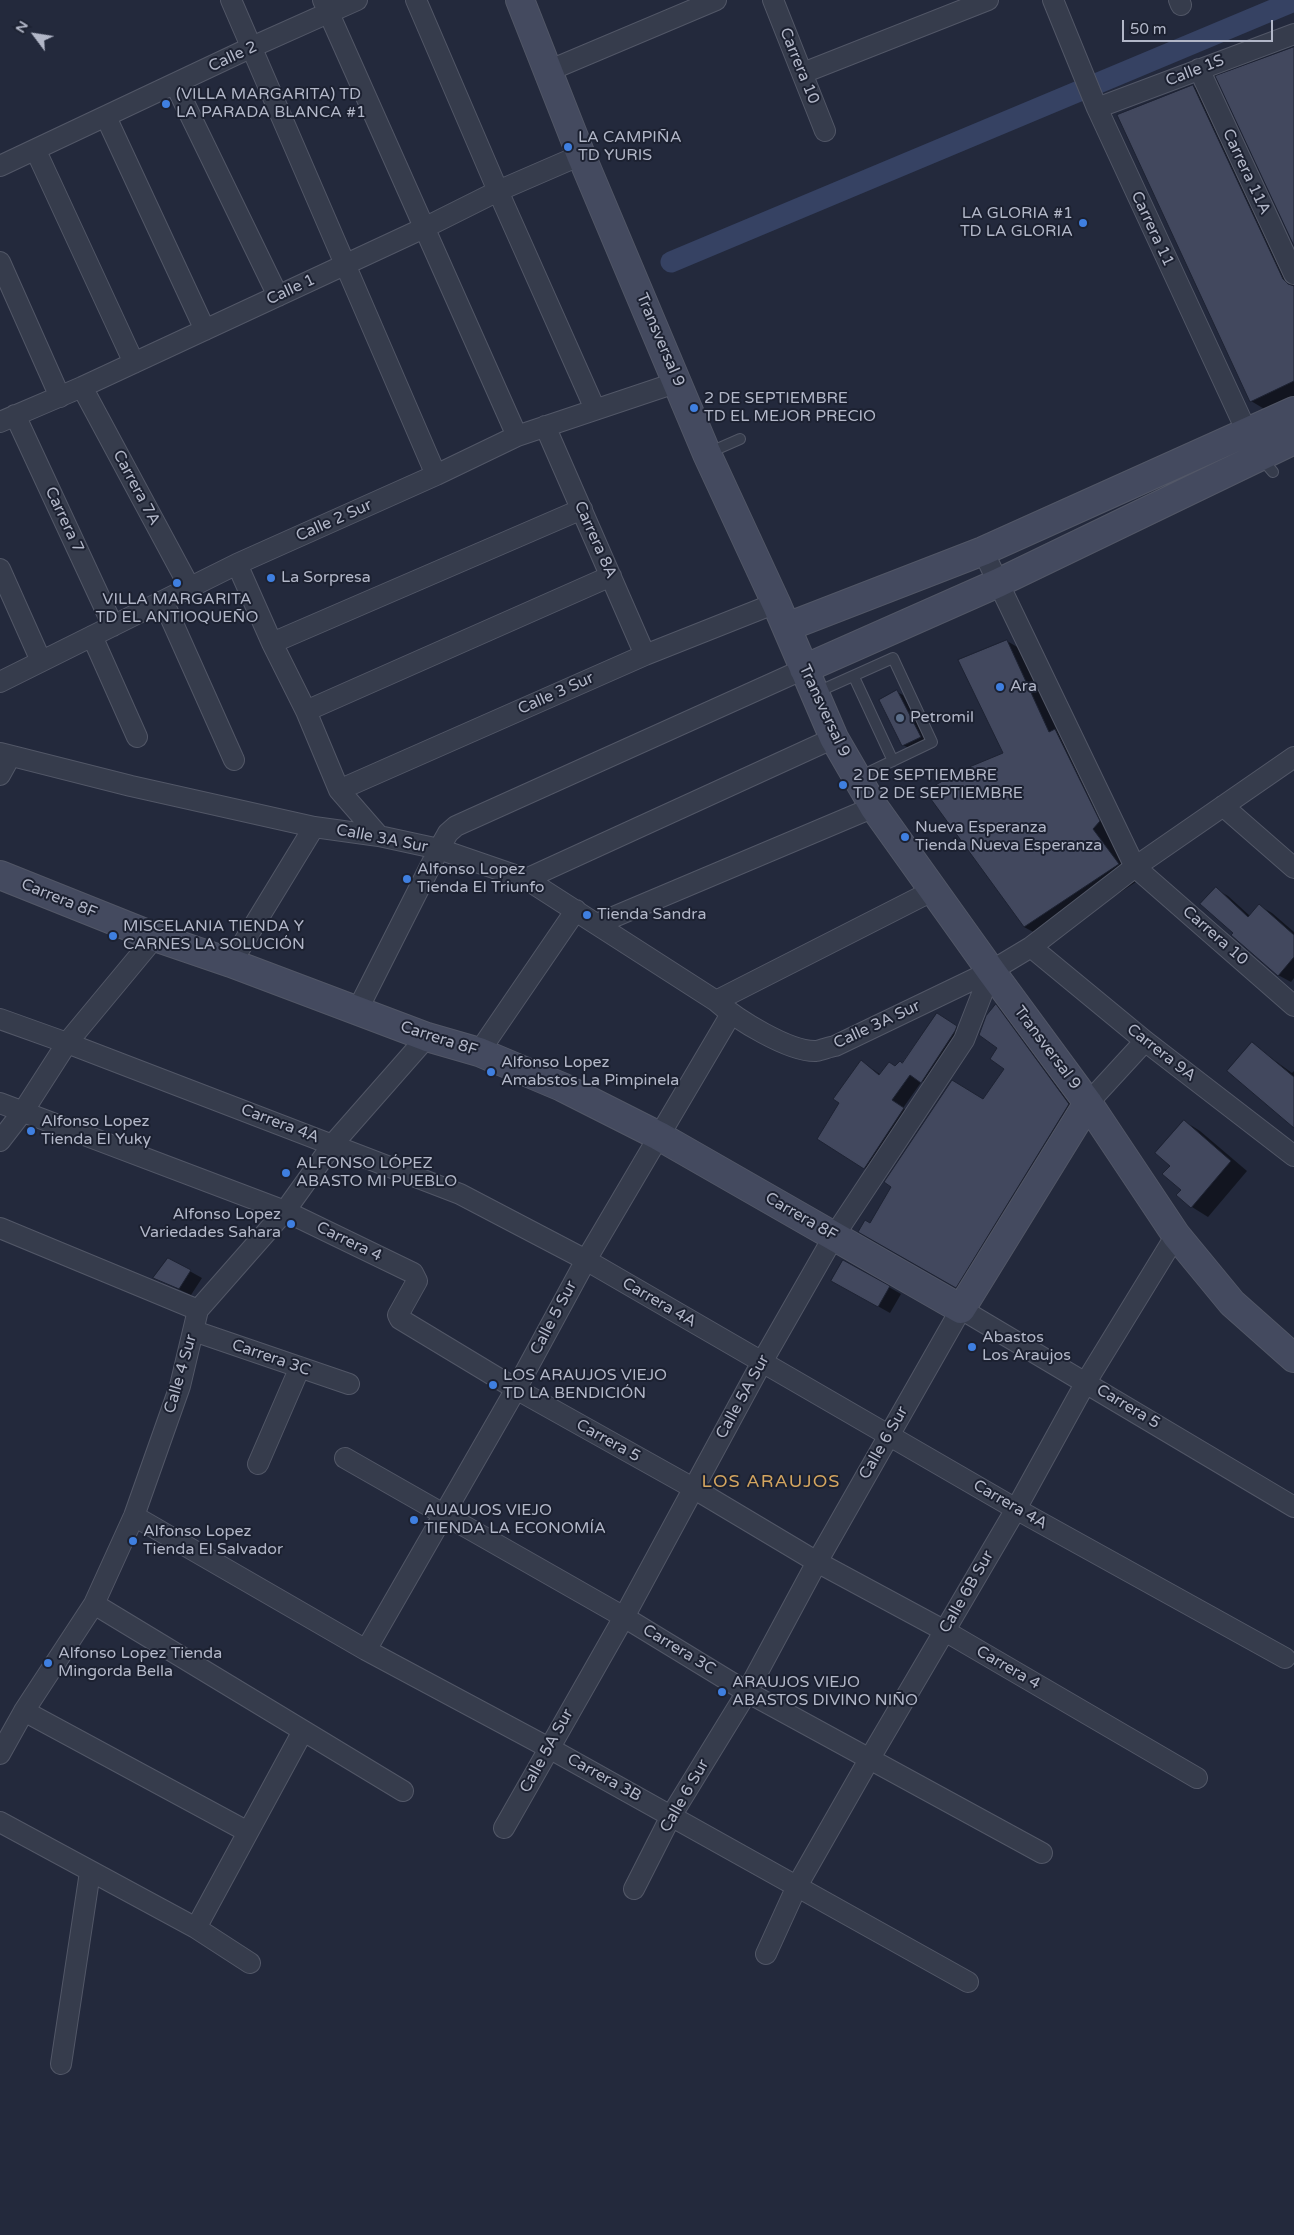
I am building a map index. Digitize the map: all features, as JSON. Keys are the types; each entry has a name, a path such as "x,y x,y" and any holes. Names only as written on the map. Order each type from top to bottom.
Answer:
{"street":[{"path":"231,0 436,475"},
{"name":"Calle 2","path":"0,166 36,151 252,47 326,6 358,0"},
{"path":"416,0 595,409"},
{"name":"Transversal 9","path":"520,0 581,155 707,454 776,603 834,738 874,806 991,972 1088,1103 1176,1235 1232,1302 1294,1356"},
{"path":"548,72 716,0"},
{"name":"Carrera 10","path":"773,0 825,131"},
{"path":"803,73 988,0"},
{"name":"Carrera 11","path":"1053,0 1097,108 1259,454"},
{"path":"326,6 426,227 517,436"},
{"name":"Calle 1S","path":"1097,108 1294,34"},
{"name":"Carrera 11A","path":"1199,69 1294,274"},
{"path":"175,84 278,296"},
{"path":"106,117 205,330"},
{"path":"36,151 134,363"},
{"name":"Calle 1","path":"7,418 82,387 426,227 498,191 581,155"},
{"path":"0,262 60,397"},
{"name":"Calle 2 Sur","path":"0,682 237,564 436,475 517,436 678,382"},
{"name":"Carrera 7A","path":"82,387 190,588"},
{"path":"357,1011 448,833 456,826 998,583 1259,454 1294,411"},
{"name":"Carrera 7","path":"7,418 113,626"},
{"name":"Carrera 8A","path":"545,426 645,655"},
{"path":"787,628 983,551 1294,440"},
{"path":"272,643 582,509"},
{"path":"983,551 1135,867"},
{"path":"237,564 272,643 306,711 339,790 379,836"},
{"path":"0,569 41,662"},
{"path":"306,711 611,576"},
{"path":"163,601 234,760"},
{"name":"Calle 3 Sur","path":"339,790 645,655 776,603"},
{"path":"92,636 137,737"},
{"path":"526,879 834,738"},
{"path":"0,775 5,755"},
{"name":"Calle 3A Sur","path":"5,755 314,827 379,836 439,850 526,879 724,1008 793,1048 816,1051 835,1046 991,972 1031,946 1135,867 1294,757"},
{"path":"597,924 874,806"},
{"path":"1223,806 1294,868"},
{"path":"231,962 314,827"},
{"name":"Carrera 10","path":"1135,867 1294,1006"},
{"name":"Carrera 8F","path":"0,874 155,937 231,962 427,1036 479,1052 562,1087 659,1136 961,1308"},
{"path":"724,1008 934,890"},
{"path":"479,1052 576,910"},
{"path":"0,1141 24,1110 67,1043 155,937"},
{"name":"Carrera 9A","path":"1031,946 1146,1041 1294,1156"},
{"name":"Calle 5A Sur","path":"504,1828 624,1617 762,1362 834,1236 964,1040 991,972"},
{"name":"Calle 5 Sur","path":"366,1650 516,1389 586,1260 659,1136 724,1008"},
{"name":"Carrera 4A","path":"0,1020 67,1043 460,1194 586,1260 1016,1509 1285,1658"},
{"path":"0,1228 198,1310 285,1211 333,1144 427,1036"},
{"name":"Calle 6 Sur","path":"634,1889 672,1816 747,1692 817,1562 961,1308 1088,1103 1146,1041"},
{"name":"Carrera 4","path":"0,1103 24,1110 285,1211 414,1273 418,1281 398,1315 400,1319"},
{"name":"Calle 6B Sur","path":"766,1954 796,1886 1016,1509 1086,1382 1176,1235"},
{"name":"Carrera 5","path":"961,1308 1294,1507"},
{"name":"Calle 4 Sur","path":"0,1754 24,1711 94,1604 134,1516 180,1386 198,1310"},
{"name":"Carrera 5","path":"400,1319 516,1389 693,1488 817,1562"},
{"name":"Carrera 3C","path":"194,1332 349,1384"},
{"path":"258,1464 300,1367"},
{"name":"Carrera 3C","path":"344,1458 624,1617 747,1692 1042,1853"},
{"name":"Carrera 3B","path":"134,1516 366,1650 549,1748 968,1982"},
{"name":"Carrera 4","path":"817,1562 945,1631 1197,1778"},
{"path":"94,1604 403,1791"},
{"path":"24,1711 248,1832"},
{"path":"196,1928 303,1731"},
{"path":"0,1822 196,1928 250,1963"},
{"path":"61,2064 90,1872"}],"lane":[{"path":"707,454 740,439"},
{"path":"814,694 893,658 932,742 857,778"},
{"path":"854,677 893,761"}],"building":[{"path":"1294,47 1294,246 1215,76"},
{"path":"1193,85 1283,279 1288,284 1294,286 1294,381 1250,402 1117,115"},
{"path":"1007,640 1049,732 1055,729 1100,821 1093,829 1119,864 1024,927 925,791 962,770 1003,753 958,660"},
{"name":"Petromil","path":"897,690 921,737 902,746 879,700"},
{"path":"1216,887 1248,917 1259,904 1294,935 1294,957 1278,976 1231,935 1233,933 1200,904"},
{"path":"996,1004 1069,1104 956,1288 858,1232 865,1220 870,1223 891,1187 884,1182 952,1080 983,1099 1004,1069 990,1059 997,1048 979,1035 986,1016"},
{"path":"937,1013 957,1026 955,1031 921,1083 910,1075 892,1100 904,1108 864,1169 817,1139 839,1103 833,1099 861,1060 879,1075 889,1062 895,1066 900,1061 902,1063"},
{"path":"1252,1042 1294,1077 1294,1128 1227,1071"},
{"path":"1184,1120 1231,1161 1191,1208 1176,1195 1181,1190 1162,1174 1170,1166 1155,1153"},
{"path":"168,1258 191,1270 179,1289 153,1278"},
{"path":"843,1260 890,1286 878,1307 831,1281"}],"waterway":[{"path":"671,262 1294,1"}],"place":[{"name":"(VILLA MARGARITA) TD LA PARADA BLANCA #1","path":"166,104"},
{"name":"LA CAMPIÑA TD YURIS","path":"568,147"},
{"name":"LA GLORIA #1 TD LA GLORIA","path":"1083,223"},
{"name":"2 DE SEPTIEMBRE TD EL MEJOR PRECIO","path":"694,408"},
{"name":"La Sorpresa","path":"271,578"},
{"name":"VILLA MARGARITA TD EL ANTIOQUEÑO","path":"177,583"},
{"name":"Ara","path":"1000,687"},
{"name":"Petromil","path":"900,718"},
{"name":"2 DE SEPTIEMBRE TD 2 DE SEPTIEMBRE","path":"843,785"},
{"name":"Nueva Esperanza Tienda Nueva Esperanza","path":"905,837"},
{"name":"Alfonso Lopez Tienda El Triunfo","path":"407,879"},
{"name":"Tienda Sandra","path":"587,915"},
{"name":"MISCELANIA TIENDA Y CARNES LA SOLUCIÓN","path":"113,936"},
{"name":"Alfonso Lopez Amabstos La Pimpinela","path":"491,1072"},
{"name":"Alfonso Lopez Tienda El Yuky","path":"31,1131"},
{"name":"ALFONSO LÓPEZ ABASTO MI PUEBLO","path":"286,1173"},
{"name":"Alfonso Lopez Variedades Sahara","path":"291,1224"},
{"name":"Abastos Los Araujos","path":"972,1347"},
{"name":"LOS ARAUJOS VIEJO TD LA BENDICIÓN","path":"493,1385"},
{"name":"AUAUJOS VIEJO TIENDA LA ECONOMÍA","path":"414,1520"},
{"name":"Alfonso Lopez Tienda El Salvador","path":"133,1541"},
{"name":"Alfonso Lopez Tienda Mingorda Bella","path":"48,1663"},
{"name":"ARAUJOS VIEJO ABASTOS DIVINO NIÑO","path":"722,1692"}],"district":[{"name":"LOS ARAUJOS","path":"771,1482"}]}
